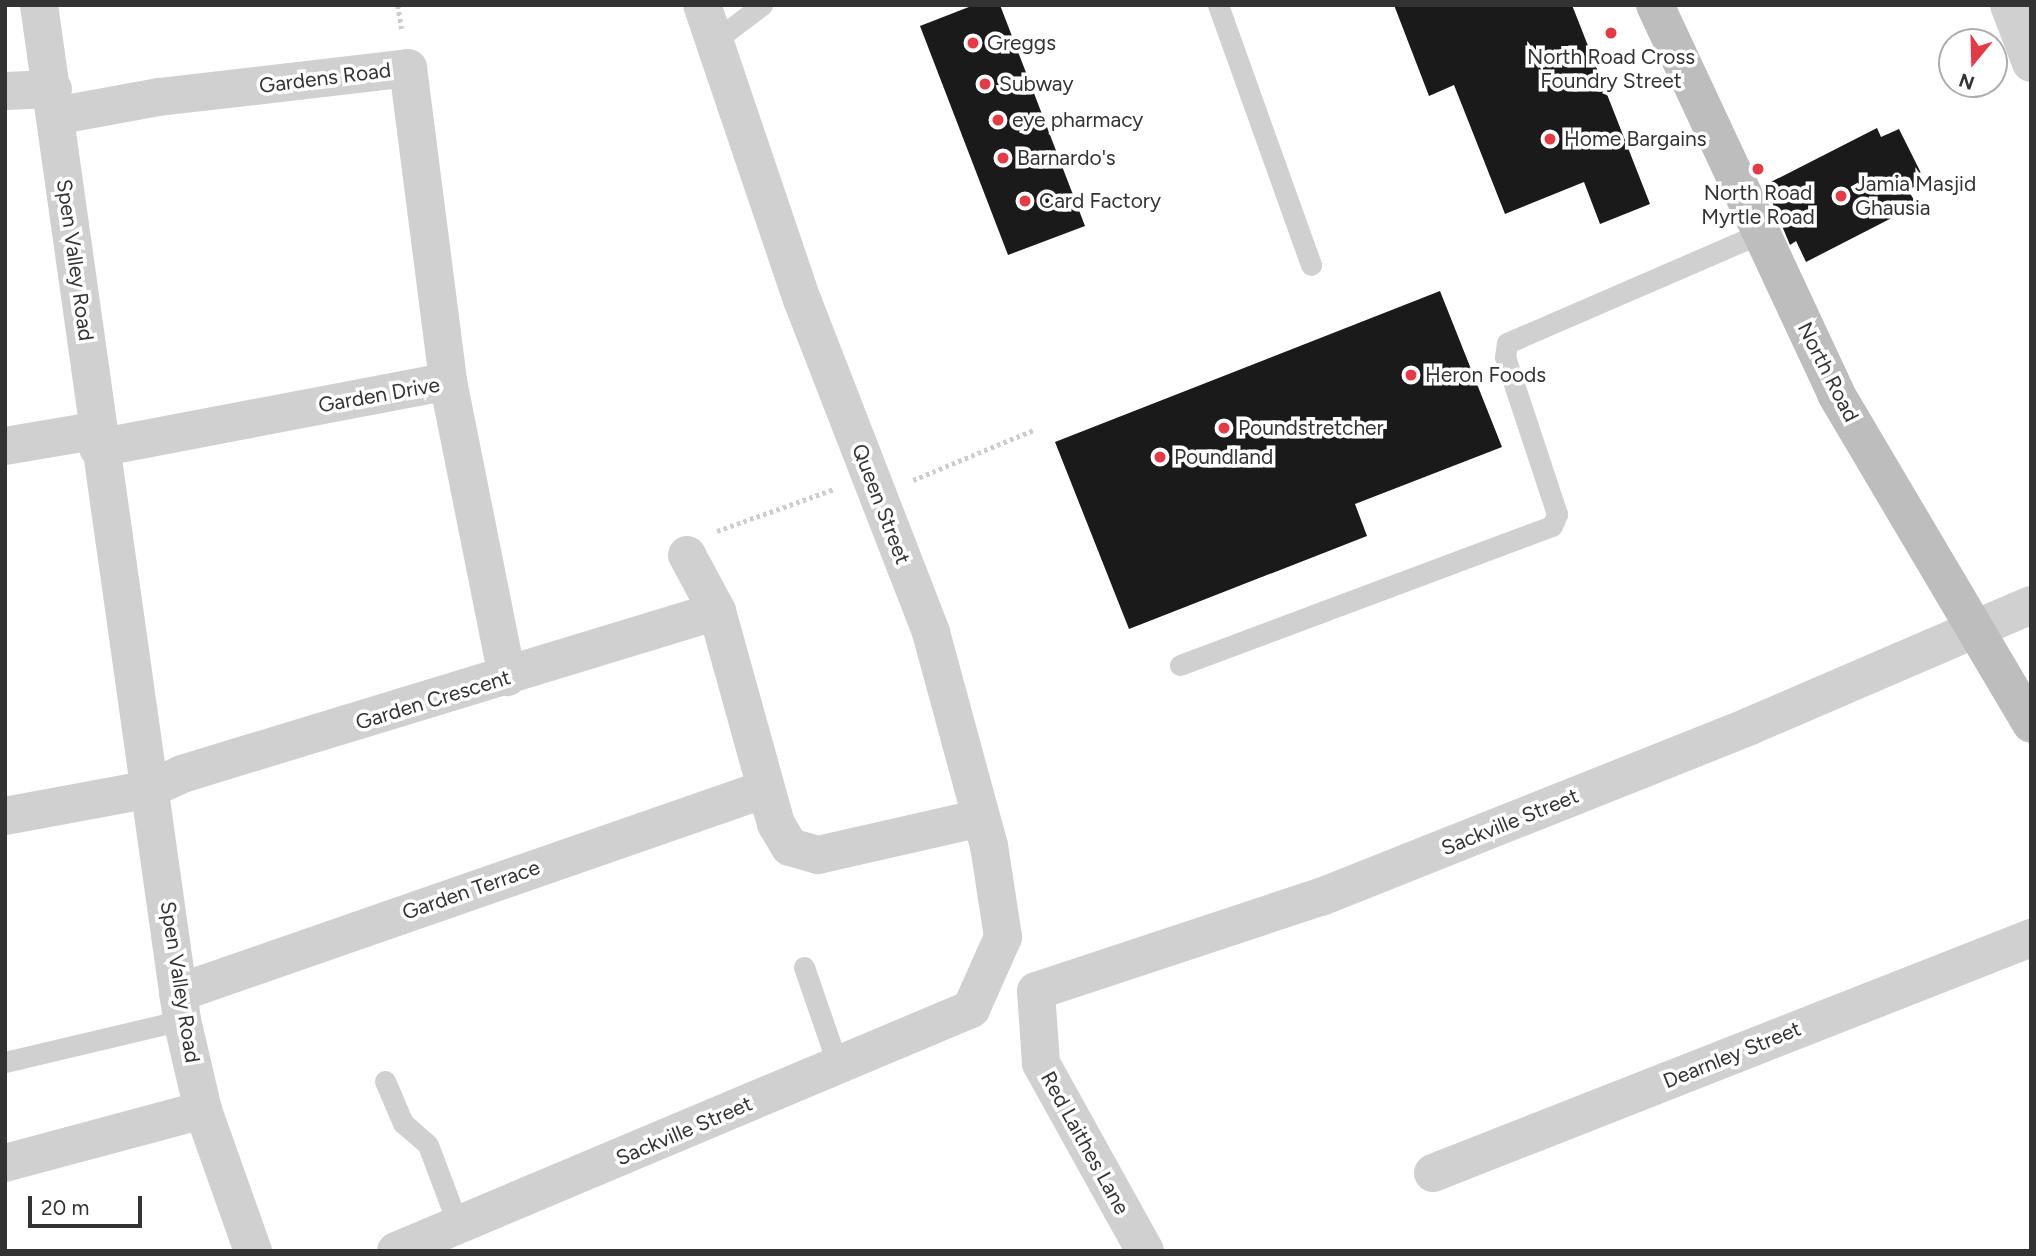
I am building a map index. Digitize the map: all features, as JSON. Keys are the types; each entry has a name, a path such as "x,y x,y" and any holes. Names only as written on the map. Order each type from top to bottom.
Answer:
{"street":[{"name":"Spen Valley Road","path":"39,5 83,295 96,439 150,789 180,1007 203,1110 253,1251"},
{"name":"Queen Street","path":"702,5 712,43 871,477 931,632 981,818 1003,937 971,1009"},
{"name":"North Road","path":"1655,5 1836,394 2031,724"},
{"path":"2009,5 2031,63"},
{"name":"Gardens Road","path":"54,102 159,97 408,68 448,381"},
{"path":"5,91 54,102"},
{"name":"Garden Drive","path":"96,439 448,381 507,677"},
{"path":"5,446 96,439"},
{"path":"687,555 717,611 765,789 790,847 818,855 981,818"},
{"name":"Sackville Street","path":"1036,991 1321,897 2031,605"},
{"name":"Garden Crescent","path":"150,789 182,774 717,611"},
{"path":"5,816 150,789"},
{"name":"Garden Terrace","path":"180,1007 765,789"},
{"name":"Dearnley Street","path":"1433,1173 2031,937"},
{"name":"Red Laithes Lane","path":"1036,991 1041,1062 1145,1251"},
{"name":"Sackville Street","path":"396,1251 971,1009"},
{"path":"5,1163 203,1110"}],"lane":[{"path":"712,43 762,5"},
{"path":"1219,5 1311,265"},
{"path":"1180,665 1552,526 1557,513 1505,357 1507,343 1761,233"},
{"path":"804,967 838,1066"},
{"name":"Garden Terrace","path":"5,1062 180,1007"},
{"path":"385,1081 403,1123 428,1145 458,1225"}],"path":[{"path":"687,555 707,534 871,477 907,483 1034,430"}],"building":[{"path":"974,5 1000,5 1085,226 1008,255 920,26"},
{"name":"Home Bargains","path":"1394,5 1572,5 1650,204 1600,224 1584,182 1505,214 1454,85 1429,96"},
{"name":"Jamia Masjid Ghausia","path":"1877,128 1881,137 1899,129 1925,181 1908,190 1917,205 1806,262 1796,241 1790,245 1765,185"},
{"path":"1440,291 1502,447 1355,504 1367,536 1129,629 1055,442"}],"place":[{"name":"North Road Cross Foundry Street","path":"1611,33"},
{"name":"Greggs","path":"973,43"},
{"name":"Subway","path":"985,84"},
{"name":"eye pharmacy","path":"998,120"},
{"name":"Home Bargains","path":"1550,139"},
{"name":"Barnardo's","path":"1003,158"},
{"name":"North Road Myrtle Road","path":"1758,169"},
{"name":"Jamia Masjid Ghausia","path":"1841,196"},
{"name":"Card Factory","path":"1025,201"},
{"name":"Heron Foods","path":"1411,375"},
{"name":"Poundstretcher","path":"1224,428"},
{"name":"Poundland","path":"1160,457"}]}
